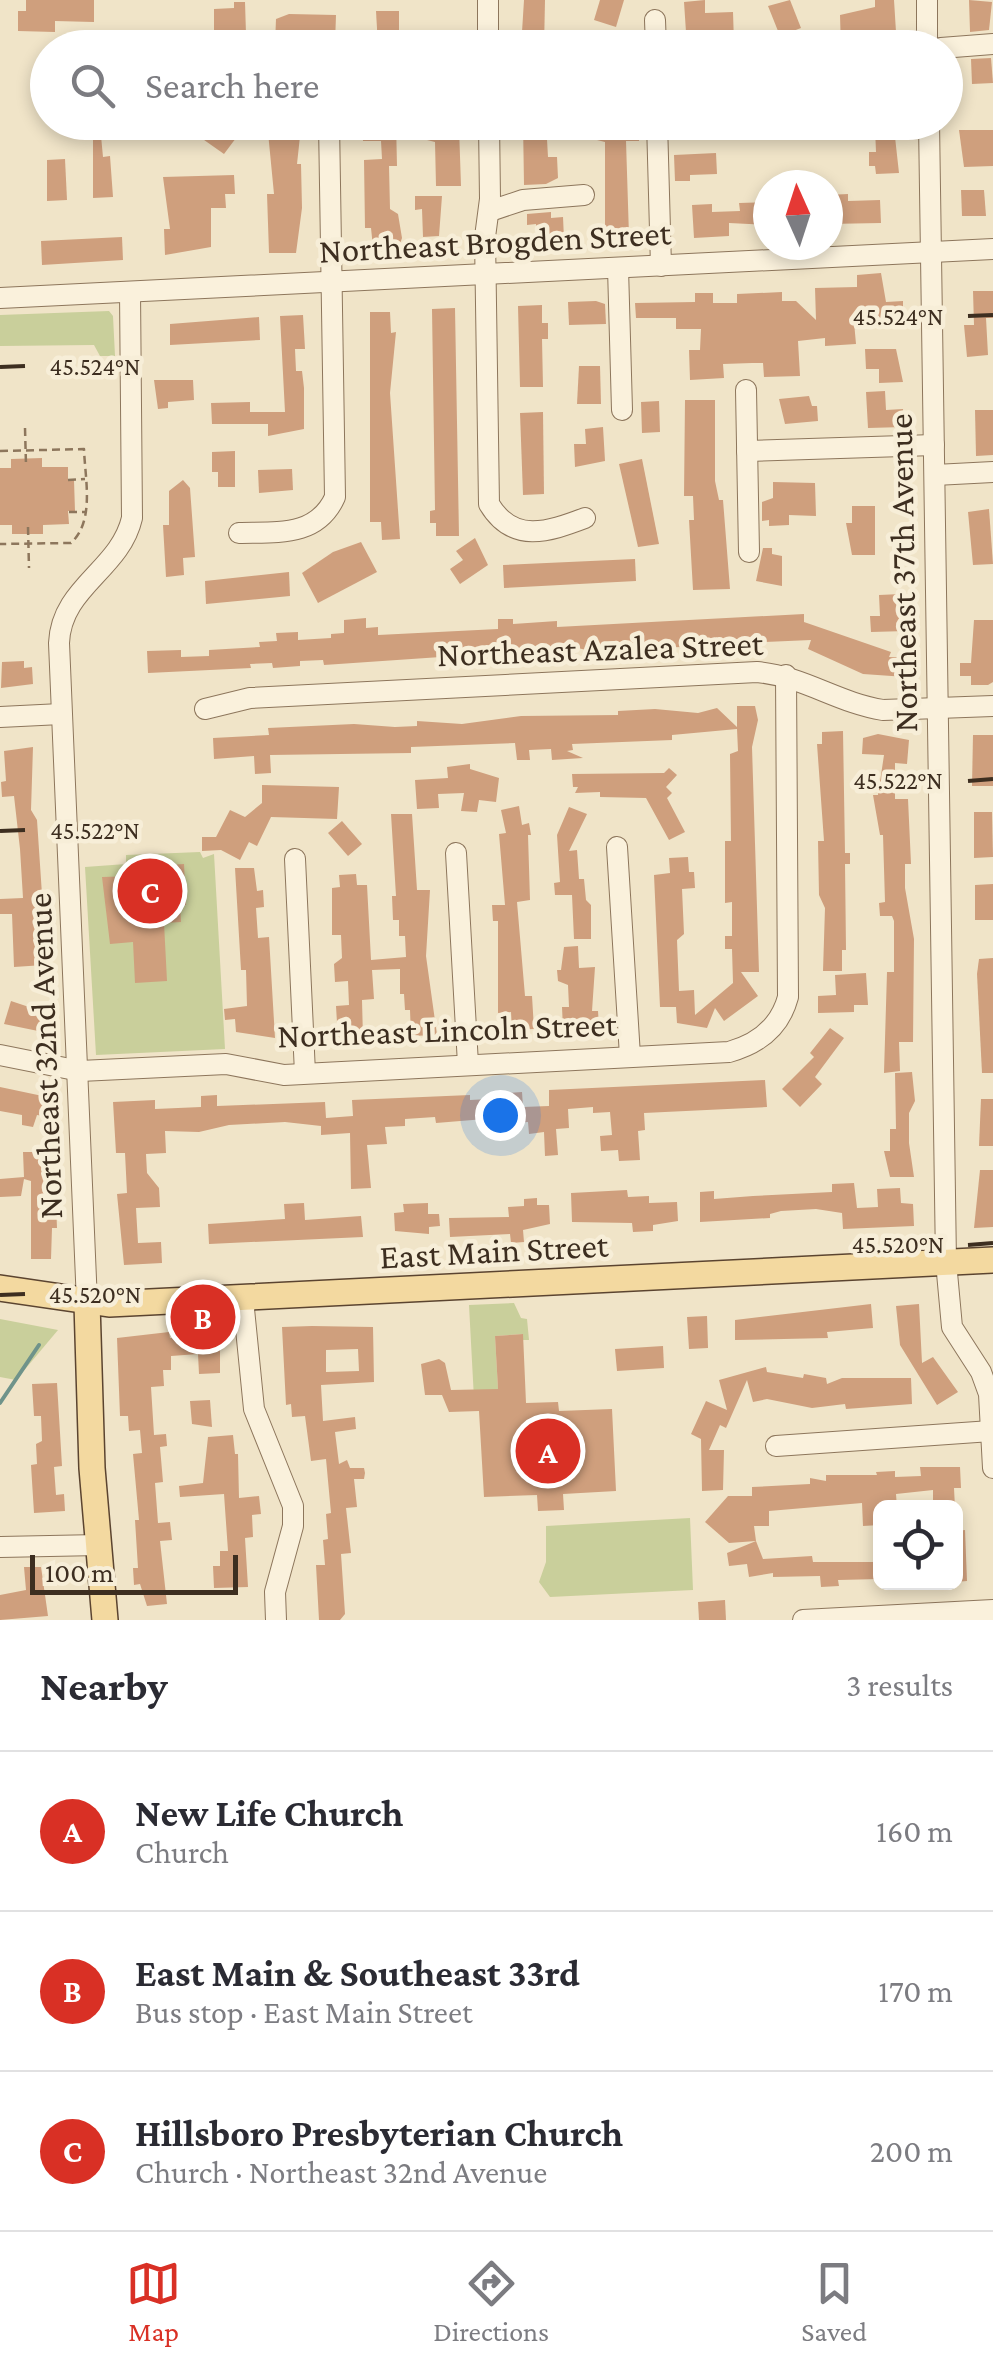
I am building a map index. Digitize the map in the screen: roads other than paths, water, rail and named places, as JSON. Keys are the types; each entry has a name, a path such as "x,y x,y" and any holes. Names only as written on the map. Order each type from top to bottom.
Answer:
{"main road":[{"name":"East Main Street","path":"0,1288 87,1303 244,1299 993,1260"},
{"path":"87,1303 105,1620"}],"street":[{"path":"488,0 488,30"},
{"path":"927,0 928,30"},
{"path":"655,20 655,30"},
{"path":"963,46 993,44"},
{"path":"239,533 311,526 327,514 335,496 329,140"},
{"path":"489,140 486,275 489,504 499,520 524,532 550,532 585,518"},
{"path":"658,140 661,266"},
{"name":"Northeast 37th Avenue","path":"928,140 946,1262 952,1328 986,1380 993,1468"},
{"path":"490,186 522,200"},
{"path":"490,211 522,200 584,194"},
{"name":"Northeast Brogden Street","path":"0,298 993,249"},
{"path":"618,268 622,410"},
{"name":"Northeast 32nd Avenue","path":"87,1303 59,642 63,614 74,596 122,548 132,518 130,292"},
{"path":"746,390 748,552"},
{"path":"747,452 934,445"},
{"path":"935,474 993,472"},
{"name":"Northeast Azalea Street","path":"205,709 250,698 757,672 786,675 865,707 993,706"},
{"name":"Northeast Lincoln Street","path":"0,1055 80,1072 226,1064 284,1075 728,1052 750,1046 772,1028 784,1011 789,972 786,675"},
{"path":"0,717 61,714"},
{"path":"617,847 630,1056"},
{"path":"456,852 468,1064"},
{"path":"294,860 305,1073"},
{"path":"244,1299 254,1410 292,1506 292,1526 275,1592 276,1620"},
{"path":"776,1446 991,1431"},
{"path":"0,1547 98,1545"},
{"path":"803,1620 993,1610"}],"waterway":[{"path":"0,1403 39,1345"}],"place":[{"name":"Hillsboro Presbyterian Church","path":"150,891"},
{"name":"East Main & Southeast 33rd","path":"203,1317"},
{"name":"New Life Church","path":"548,1451"}]}
